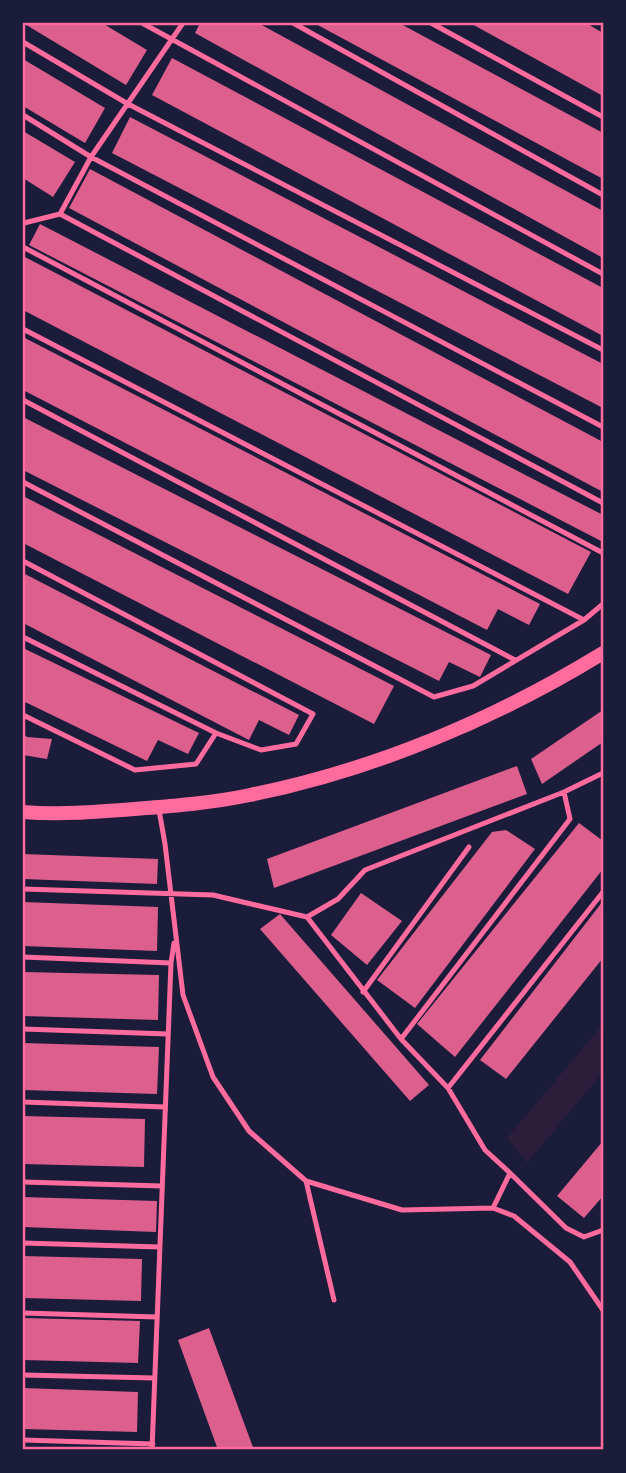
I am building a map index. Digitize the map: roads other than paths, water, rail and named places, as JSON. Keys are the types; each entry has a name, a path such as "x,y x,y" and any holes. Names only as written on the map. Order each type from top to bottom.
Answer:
{"main road":[{"path":"23,812 55,815 158,807 250,795 336,773 493,714 563,678 603,653"}],"lane":[{"path":"142,23 603,274"},
{"path":"60,214 92,158 183,23"},
{"path":"293,23 603,195"},
{"path":"430,23 603,117"},
{"path":"23,42 128,104 603,350"},
{"path":"23,116 92,158 603,428"},
{"path":"23,223 60,214 603,503"},
{"path":"23,247 603,554"},
{"path":"23,329 584,620"},
{"path":"23,400 516,660"},
{"path":"23,482 434,697 473,686 584,620 603,604"},
{"path":"23,561 313,714 296,744 261,750 216,733 23,637"},
{"path":"23,715 135,770 196,764 216,733"},
{"path":"307,917 338,899 365,870 564,792 603,773"},
{"path":"401,1039 570,819 564,792"},
{"path":"158,807 183,995 213,1077 249,1131 306,1181 402,1210 493,1208 514,1216 570,1262 603,1310"},
{"path":"363,992 469,847"},
{"path":"23,889 214,895 307,917 401,1039 448,1088 485,1150 566,1228 584,1237 603,1230"},
{"path":"448,1088 603,892"},
{"path":"23,1440 153,1447 171,963 176,936"},
{"path":"23,957 171,963"},
{"path":"23,1030 168,1034"},
{"path":"23,1102 165,1107"},
{"path":"493,1208 510,1173"},
{"path":"306,1181 334,1300"},
{"path":"23,1182 162,1186"},
{"path":"23,1243 160,1247"},
{"path":"23,1313 157,1317"},
{"path":"23,1375 155,1378"}]}
